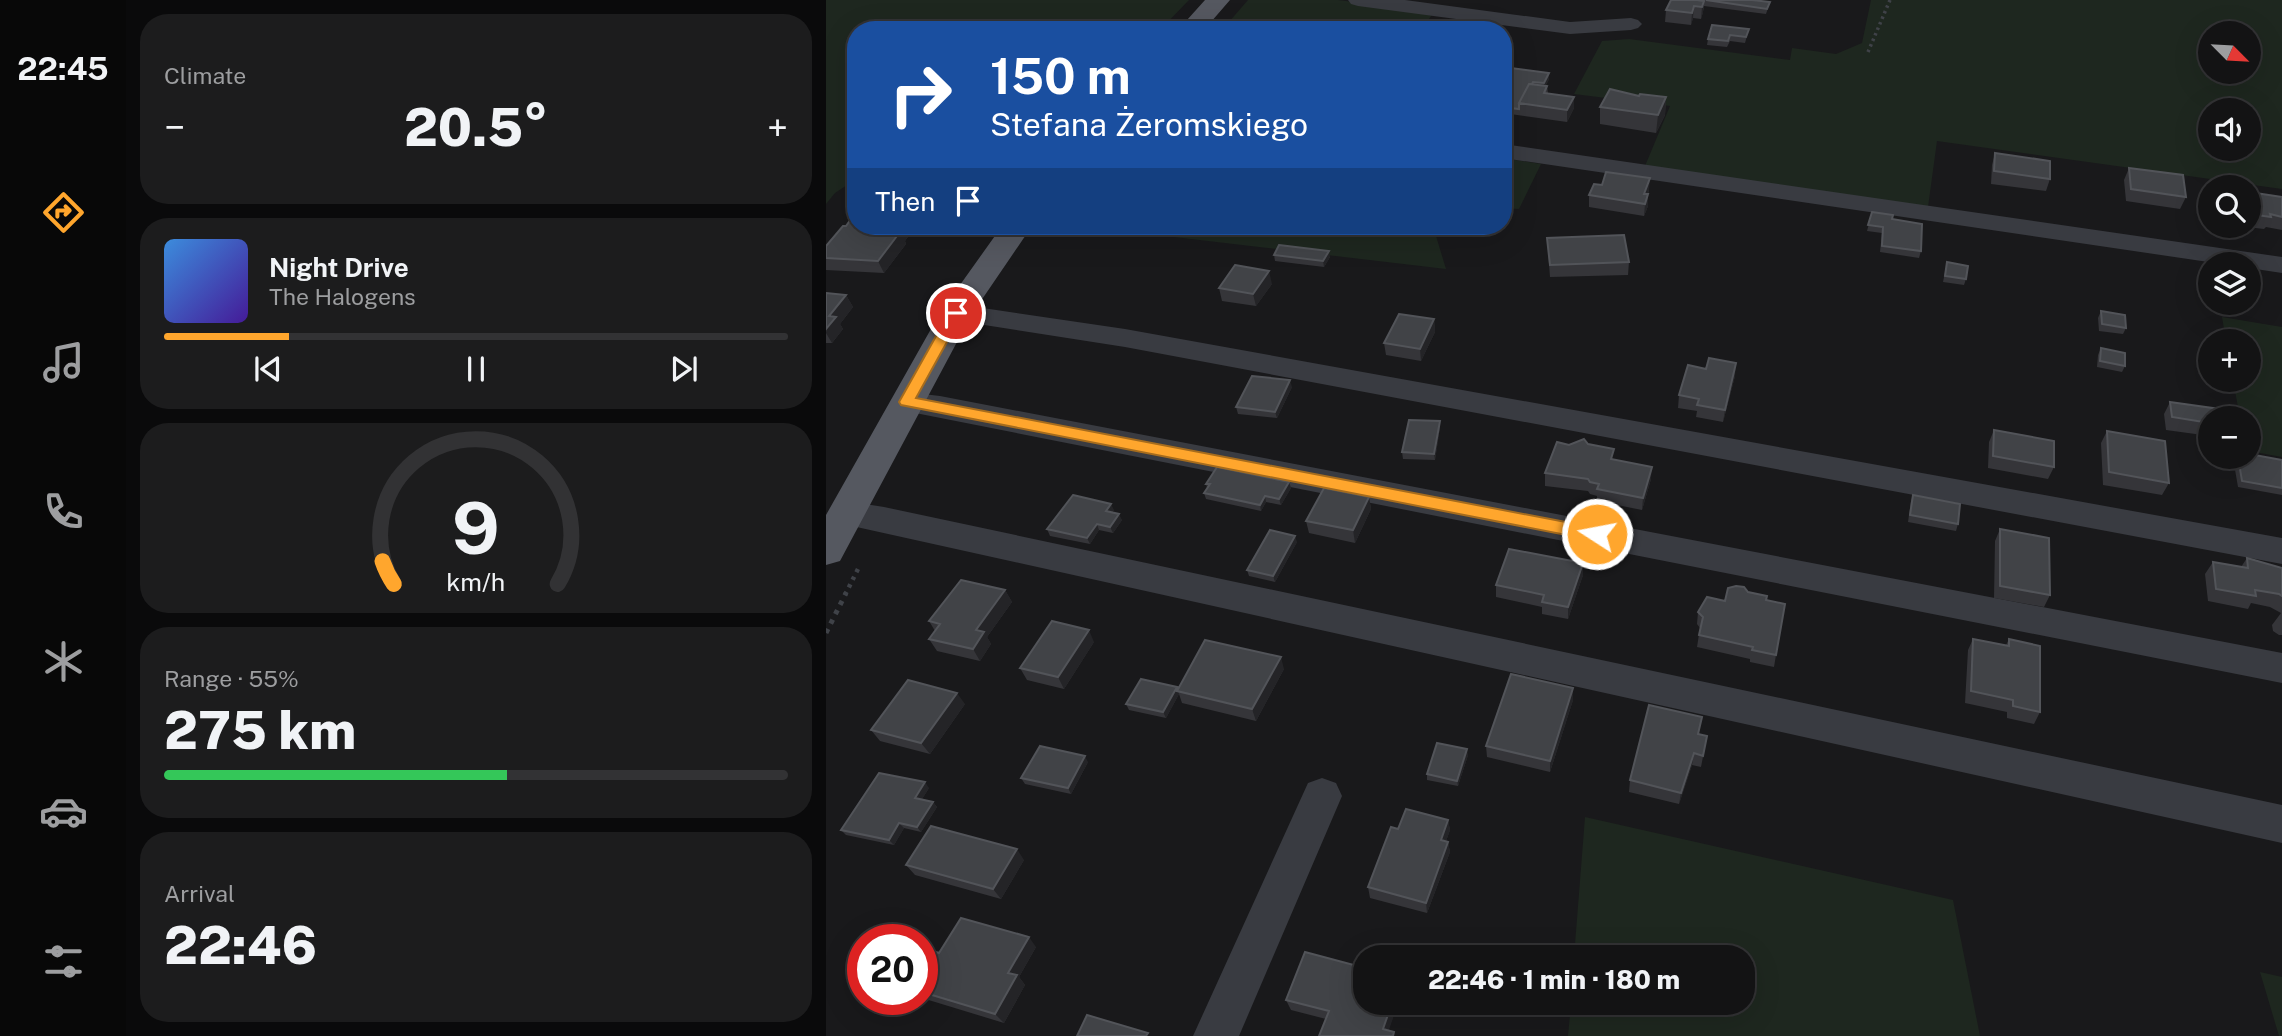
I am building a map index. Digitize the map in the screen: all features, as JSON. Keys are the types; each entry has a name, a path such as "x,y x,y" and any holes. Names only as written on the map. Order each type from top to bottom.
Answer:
{"main road":[{"path":"1198,21 1218,0"},
{"path":"826,550 956,313 1011,235"}],"lane":[{"path":"1358,0 1570,28 1632,24"},
{"path":"1512,152 2282,265"},
{"path":"956,313 1139,341 2282,551"},
{"path":"906,402 981,414 2282,668"},
{"path":"846,513 884,519 2282,824"},
{"path":"1216,1036 1322,796"}],"path":[{"path":"1868,52 1890,0"}],"shaded area":[{"path":"826,0 1189,0 1169,21 847,21 847,185 835,193 826,204"},
{"path":"1248,0 1338,0 1434,12 1428,21 1230,21"},
{"path":"1871,0 2282,0 2282,189 2261,186 2261,175 2198,175 2198,177 1937,141 1928,207 1645,166 1670,106 1574,94 1602,41 1629,39 1790,60 1792,48 1836,54 1862,43"},
{"path":"1512,159 1541,164 1519,209 1512,209"},
{"path":"1157,235 1436,235 1446,269"},
{"path":"2222,317 2282,327 2282,457 2261,453 2261,406 2238,406 2235,392 2261,392 2261,329 2224,329"},
{"path":"1585,817 1953,900 1980,1036 1568,1036 1570,1015 1755,1015 1755,945 1575,945"},
{"path":"2260,972 2282,977 2282,1036 2279,1036"}],"building":[{"path":"1671,0 1704,1 1702,7 1694,6 1692,13 1666,10"},
{"path":"1706,0 1752,0 1770,2 1767,9"},
{"path":"1712,25 1749,29 1746,37 1730,35 1728,41 1708,39"},
{"path":"1512,68 1549,73 1544,83 1529,84 1519,103 1519,109 1512,108"},
{"path":"1529,84 1547,86 1544,93 1574,97 1567,110 1519,103"},
{"path":"1610,89 1639,96 1666,97 1658,115 1600,107"},
{"path":"1995,153 2050,161 2050,179 1994,171"},
{"path":"2129,168 2183,175 2186,197 2131,189"},
{"path":"1606,172 1650,178 1644,194 1648,194 1645,204 1589,195 1594,184 1602,185"},
{"path":"2261,194 2282,197 2282,217 2270,214 2271,217 2261,216"},
{"path":"1872,212 1893,215 1892,219 1922,224 1921,251 1882,246 1883,227 1868,225"},
{"path":"843,226 846,226 847,235 898,235 878,261 826,258 826,246"},
{"path":"1624,235 1629,262 1550,265 1547,238"},
{"path":"1279,245 1329,251 1323,261 1274,255"},
{"path":"1947,262 1968,266 1966,279 1945,276"},
{"path":"1235,265 1269,271 1253,294 1219,288"},
{"path":"826,293 846,295 829,316 836,317 826,329"},
{"path":"2101,311 2125,315 2126,328 2102,324"},
{"path":"1399,314 1434,319 1420,349 1384,343"},
{"path":"2101,348 2125,353 2125,366 2100,361"},
{"path":"1709,358 1736,363 1725,410 1697,405 1699,399 1679,395 1688,365 1706,369"},
{"path":"1252,376 1290,380 1275,412 1236,407"},
{"path":"2170,402 2198,406 2198,421 2172,417"},
{"path":"1409,420 1440,421 1434,454 1402,452"},
{"path":"1994,430 2054,441 2054,467 1993,456"},
{"path":"2107,431 2165,441 2169,483 2109,472"},
{"path":"1584,439 1588,444 1614,449 1611,459 1652,467 1643,498 1597,489 1599,484 1588,479 1545,473 1557,442 1569,445"},
{"path":"2261,456 2282,460 2282,488 2242,481 2240,469 2261,469"},
{"path":"1217,467 1289,482 1279,499 1265,496 1260,505 1204,493 1210,484 1206,484"},
{"path":"1324,488 1369,497 1353,530 1306,521"},
{"path":"1073,495 1111,504 1106,511 1119,514 1110,527 1097,524 1087,538 1047,529"},
{"path":"1913,495 1960,504 1958,524 1910,515"},
{"path":"2000,529 2049,538 2050,595 2000,586"},
{"path":"1270,530 1295,536 1273,576 1247,570"},
{"path":"1509,549 1583,563 1568,607 1542,602 1544,595 1496,585"},
{"path":"2247,558 2282,568 2282,596 2255,590 2256,596 2216,589 2213,562 2248,568"},
{"path":"961,580 1005,590 976,630 984,632 973,649 929,639 940,624 929,621"},
{"path":"1736,586 1767,596 1766,600 1785,604 1776,655 1699,635 1703,617 1698,612 1707,597 1725,601 1728,588"},
{"path":"1052,621 1089,630 1058,677 1020,668"},
{"path":"1973,639 2009,646 2009,639 2040,646 2040,712 2013,706 2013,700 1971,691"},
{"path":"1205,640 1281,657 1252,709 1177,691"},
{"path":"1511,674 1573,688 1550,761 1486,746"},
{"path":"1141,679 1177,687 1163,712 1126,704"},
{"path":"908,680 957,693 921,743 871,730"},
{"path":"1649,705 1702,717 1698,734 1707,736 1703,756 1694,753 1681,793 1630,780"},
{"path":"1437,743 1467,749 1457,781 1427,774"},
{"path":"1040,746 1085,756 1068,788 1021,778"},
{"path":"879,773 925,782 915,798 933,802 917,827 899,823 889,840 841,830"},
{"path":"1406,809 1448,820 1441,840 1448,842 1426,903 1368,887 1391,827 1398,829"},
{"path":"931,826 1017,849 993,889 906,865"},
{"path":"961,918 1029,937 1008,973 1017,975 995,1014 938,997 939,953"},
{"path":"1305,952 1353,965 1353,1015 1388,1015 1383,1029 1394,1032 1393,1036 1319,1036 1329,1011 1286,1000"},
{"path":"1087,1015 1148,1033 1146,1036 1077,1036"}],"route":[{"path":"956,313 906,402 968,411 1597,534"}]}
